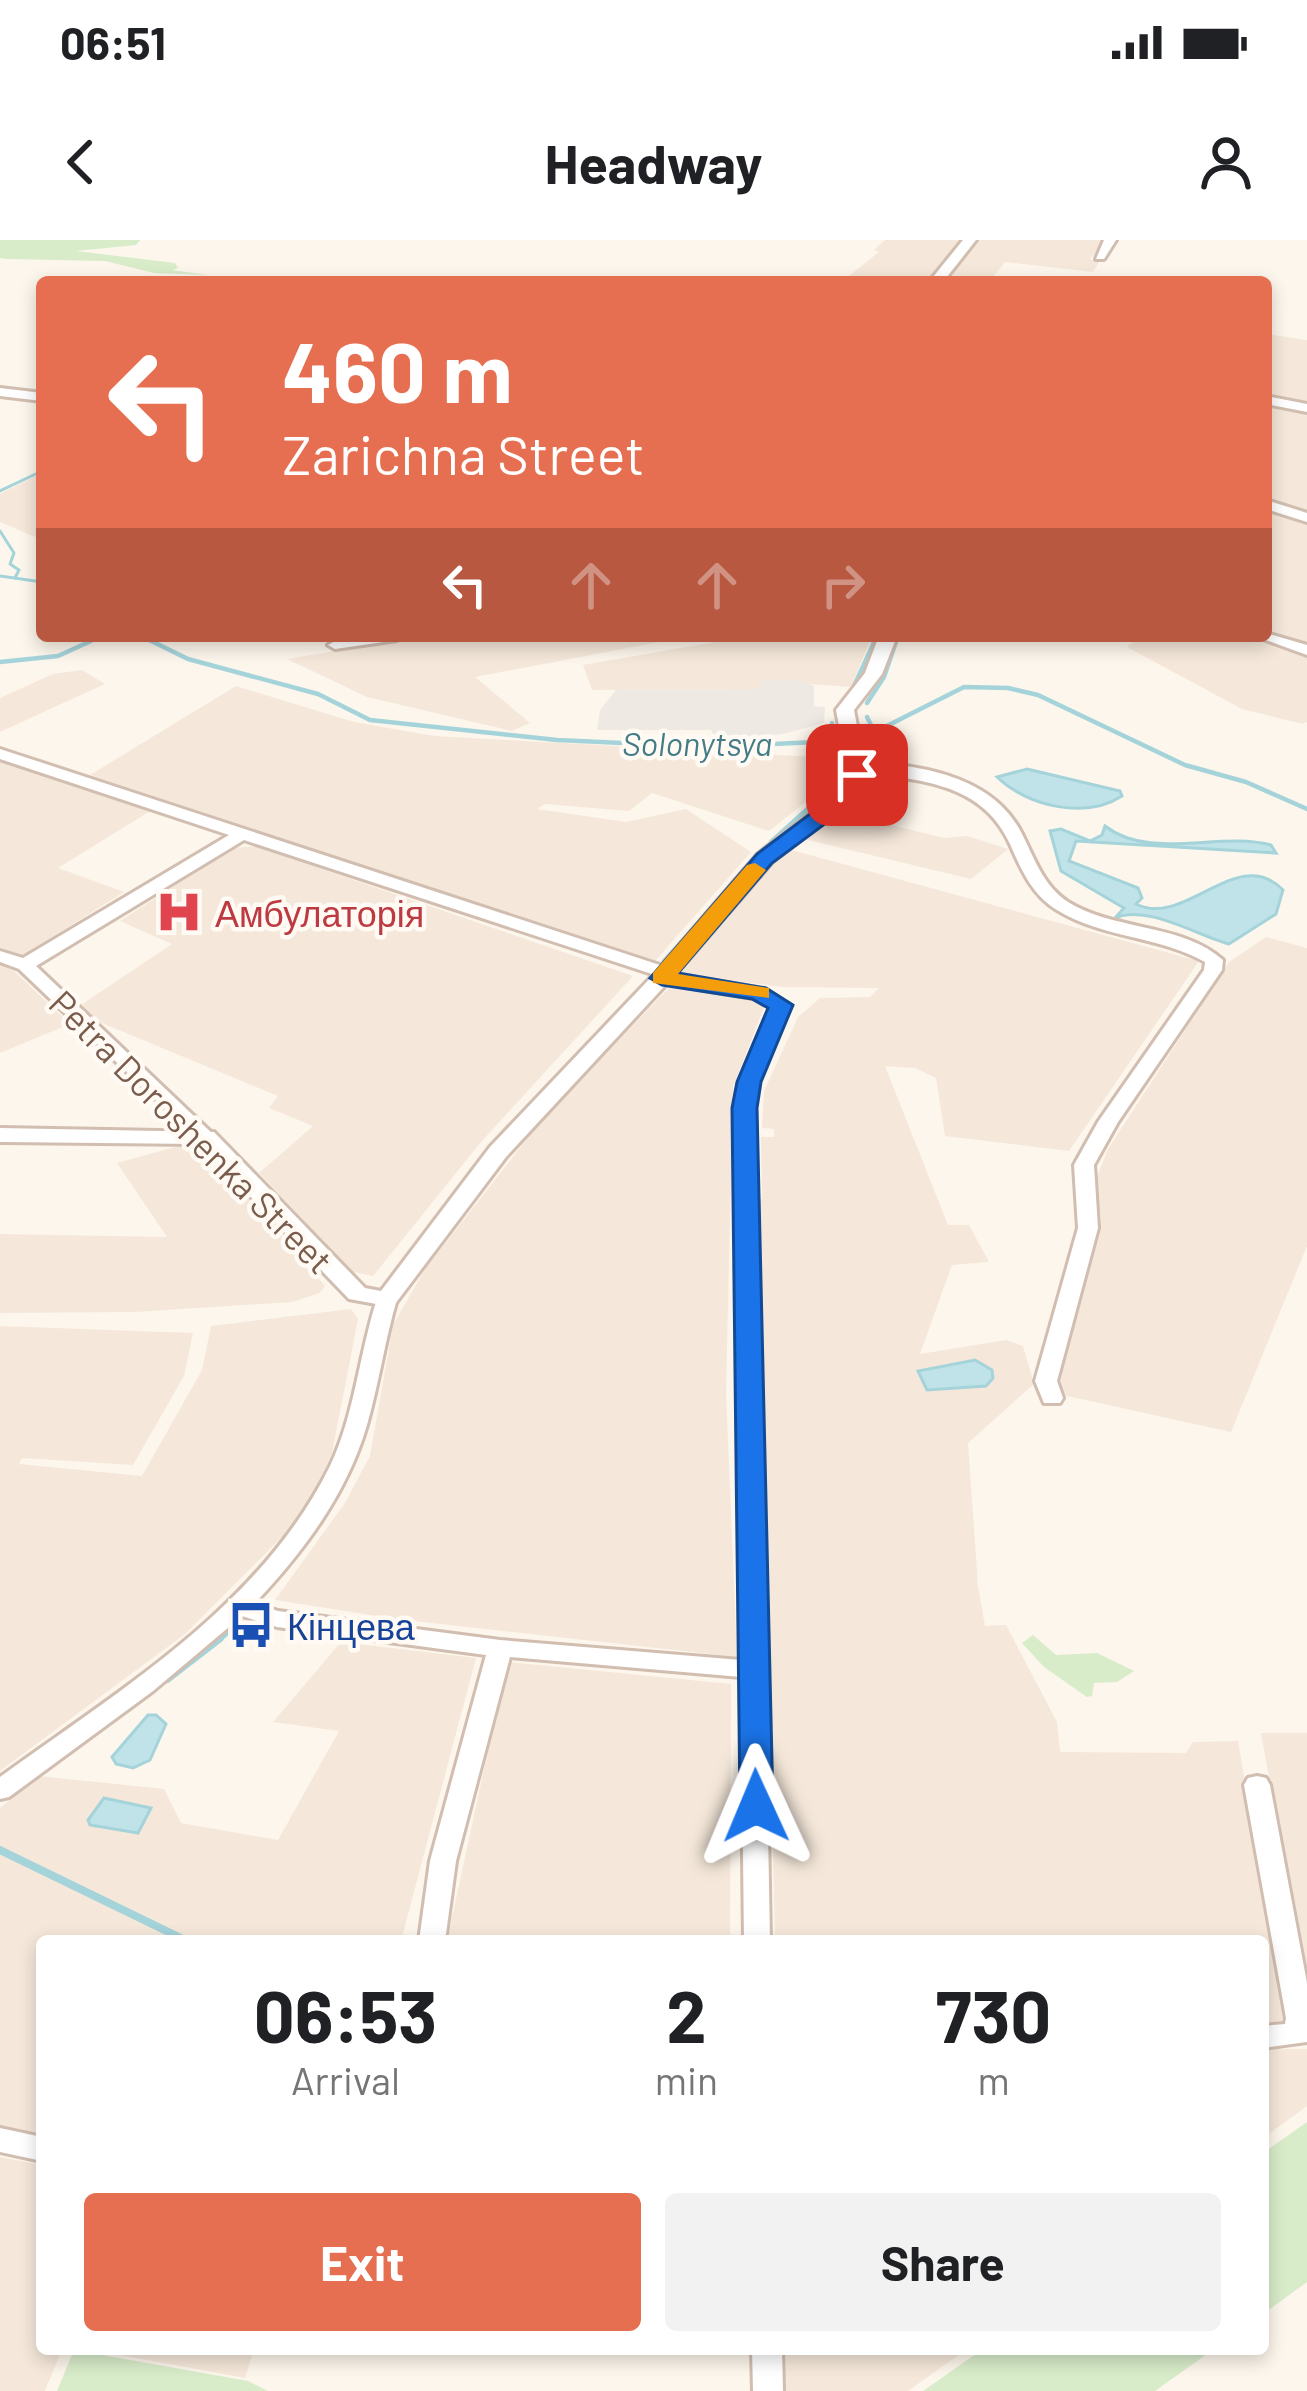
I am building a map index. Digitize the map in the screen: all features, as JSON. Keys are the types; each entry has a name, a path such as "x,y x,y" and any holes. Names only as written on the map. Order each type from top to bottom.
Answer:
{"street":[{"path":"941,276 970,240"},
{"path":"1100,257 1110,240"},
{"path":"0,392 36,396"},
{"path":"1272,401 1307,408"},
{"path":"1272,506 1307,518"},
{"path":"1272,639 1307,650"},
{"path":"334,645 355,642"},
{"path":"0,1790 238,1607 292,1551 343,1462 358,1422 387,1299 498,1152 664,976 765,858 847,794 856,780 844,719 847,706 873,674 886,642"},
{"path":"0,754 664,976 758,993 781,1005 749,1082 745,1108 758,1935"},
{"path":"855,759 975,795 1007,821 1031,878 1052,899 1085,917 1214,960 1213,970 1108,1122 1084,1165 1082,1188 1090,1220 1046,1382 1052,1397"},
{"path":"25,965 244,833"},
{"name":"Petra Doroshenka Street","path":"0,956 25,965 206,1137 357,1294 387,1299"},
{"path":"0,1135 206,1137"},
{"path":"238,1607 277,1618 500,1648 755,1670"},
{"path":"433,1935 443,1861 500,1648"},
{"path":"1257,1785 1300,2018 1297,2033 1269,2036"},
{"path":"0,2140 36,2149"},
{"path":"767,2355 768,2391"}],"shaded area":[{"path":"885,240 960,240 932,276 849,276 879,252 874,250"},
{"path":"977,240 1107,240 1090,259 1099,262 1093,272 1005,262 994,276 948,276"},
{"path":"1272,335 1307,340 1307,404 1272,396"},
{"path":"1272,405 1307,412 1307,514 1272,502"},
{"path":"36,476 36,537 0,522 0,494"},
{"path":"1272,512 1307,524 1307,647 1272,636"},
{"path":"390,642 659,642 475,677 530,723 512,731 367,697 287,659"},
{"path":"715,642 870,642 851,687 763,681 761,689 592,690 583,665"},
{"path":"1133,642 1270,642 1307,653 1307,722 1242,709 1127,647"},
{"path":"82,670 105,684 0,732 0,698 53,674"},
{"path":"797,680 814,686 814,706 825,707 824,723 783,734 745,737 711,730 597,730 600,710 616,690 760,689 763,681"},
{"path":"236,686 354,722 434,736 833,758 840,775 769,831 652,793 629,811 545,804 537,809 626,822 686,809 751,852 655,961 647,963 90,775"},
{"path":"0,761 152,810 58,868 124,892 22,956 0,948"},
{"path":"846,814 944,838 967,836 1008,849 971,879 804,839"},
{"path":"255,846 633,976 481,1142 373,1276 353,1272 259,1173 313,1126 269,1108 278,1096 85,1016 81,1005 172,944 120,921 233,848"},
{"path":"788,849 1199,961 1069,1151 945,1136 936,1078 915,1068 885,1066 948,1225 969,1225 989,1262 952,1265 920,1354 1006,1340 1023,1346 1034,1384 968,1443 985,1626 1006,1625 1057,1722 1060,1752 1186,1753 1193,1742 1238,1741 1286,2023 1275,2032 1269,2032 1269,1935 775,1935 758,1200 762,1199 761,1137 774,1137 774,1129 762,1128 764,1091 798,1017 820,998 870,997 879,988 781,987 680,973 755,881"},
{"path":"1266,937 1307,948 1307,1246 1231,1432 1058,1394 1052,1381 1101,1221 1096,1179 1108,1149 1229,962"},
{"path":"0,965 14,971 70,1024 0,1053"},
{"path":"672,985 753,998 765,1005 733,1087 726,1393 737,1657 396,1619 275,1600 345,1503 370,1456 393,1325 425,1269 548,1112"},
{"path":"193,1142 208,1149 325,1286 320,1293 292,1302 135,1312 0,1313 0,1234 167,1237 117,1163"},
{"path":"351,1309 358,1319 332,1453 314,1493 286,1533 185,1634 0,1771 0,1326 193,1333 184,1376 133,1465 22,1458 19,1464 142,1476 202,1370 211,1326"},
{"path":"341,1642 476,1658 403,1935 36,1935 36,2136 0,2127 0,1808 39,1776 164,1789 181,1823 278,1840 339,1731 273,1722"},
{"path":"507,1662 731,1684 730,1935 448,1935"},
{"path":"1261,1733 1307,1733 1307,1990 1292,1907"},
{"path":"1269,2049 1307,2049 1307,2106 1269,2134"},
{"path":"0,2157 36,2164 36,2355 60,2355 45,2391 0,2391"},
{"path":"120,2355 252,2355 245,2378"},
{"path":"782,2355 959,2355 908,2391 783,2391"}],"green space":[{"path":"0,240 140,240 136,245 76,251 175,263 178,268 172,270 208,275 154,273 105,261 0,258"},
{"path":"1033,1635 1056,1655 1097,1653 1134,1671 1117,1682 1094,1683 1092,1696 1087,1697 1044,1667 1022,1643"},
{"path":"1307,2122 1307,2282 1269,2310 1269,2149"},
{"path":"72,2355 102,2355 248,2381 268,2391 57,2391"},
{"path":"974,2355 1206,2355 1155,2391 923,2391"}],"water":[{"path":"1027,769 1120,791 1122,796 1091,807 1057,806 1024,796 997,777"},
{"path":"1105,826 1143,842 1271,845 1276,853 1076,841 1069,861 1138,888 1142,898 1136,904 1154,909 1173,906 1229,880 1266,878 1283,890 1276,914 1229,944 1156,918 1115,918 1124,908 1061,871 1050,831 1061,829 1090,841 1102,835"},
{"path":"975,1360 992,1370 993,1378 986,1386 927,1390 918,1371"},
{"path":"148,1715 166,1724 150,1760 133,1768 116,1764 112,1757"},
{"path":"104,1798 151,1808 138,1833 90,1825 88,1820"}],"waterway":[{"path":"0,491 36,474"},
{"path":"0,531 14,553 10,564 19,570 15,578"},
{"name":"Solonytsya","path":"0,576 36,581"},
{"path":"0,662 58,656 89,642"},
{"name":"Solonytsya","path":"153,642 188,659 318,694 370,720 557,740 709,747 832,741"},
{"path":"854,686 874,642"},
{"path":"867,703 884,677 896,642"},
{"name":"Solonytsya","path":"875,732 964,687 1008,688 1038,695 1185,765 1246,782 1307,809"},
{"path":"867,717 875,732"},
{"path":"832,723 832,741"},
{"name":"Solonytsya","path":"832,741 859,740 875,732"},
{"path":"771,842 844,776 832,741"},
{"path":"664,961 686,937"},
{"path":"216,1641 241,1622"},
{"path":"167,1679 220,1638"},
{"path":"0,1850 175,1935"}],"slow traffic":[{"path":"755,870 662,978 761,993"}],"place":[{"name":"Амбулаторія","path":"179,912"},
{"name":"Кінцева","path":"251,1625"}],"route":[{"path":"756,1806 745,1108 749,1082 781,1005 758,993 662,978 765,858 837,804 857,775"}]}
